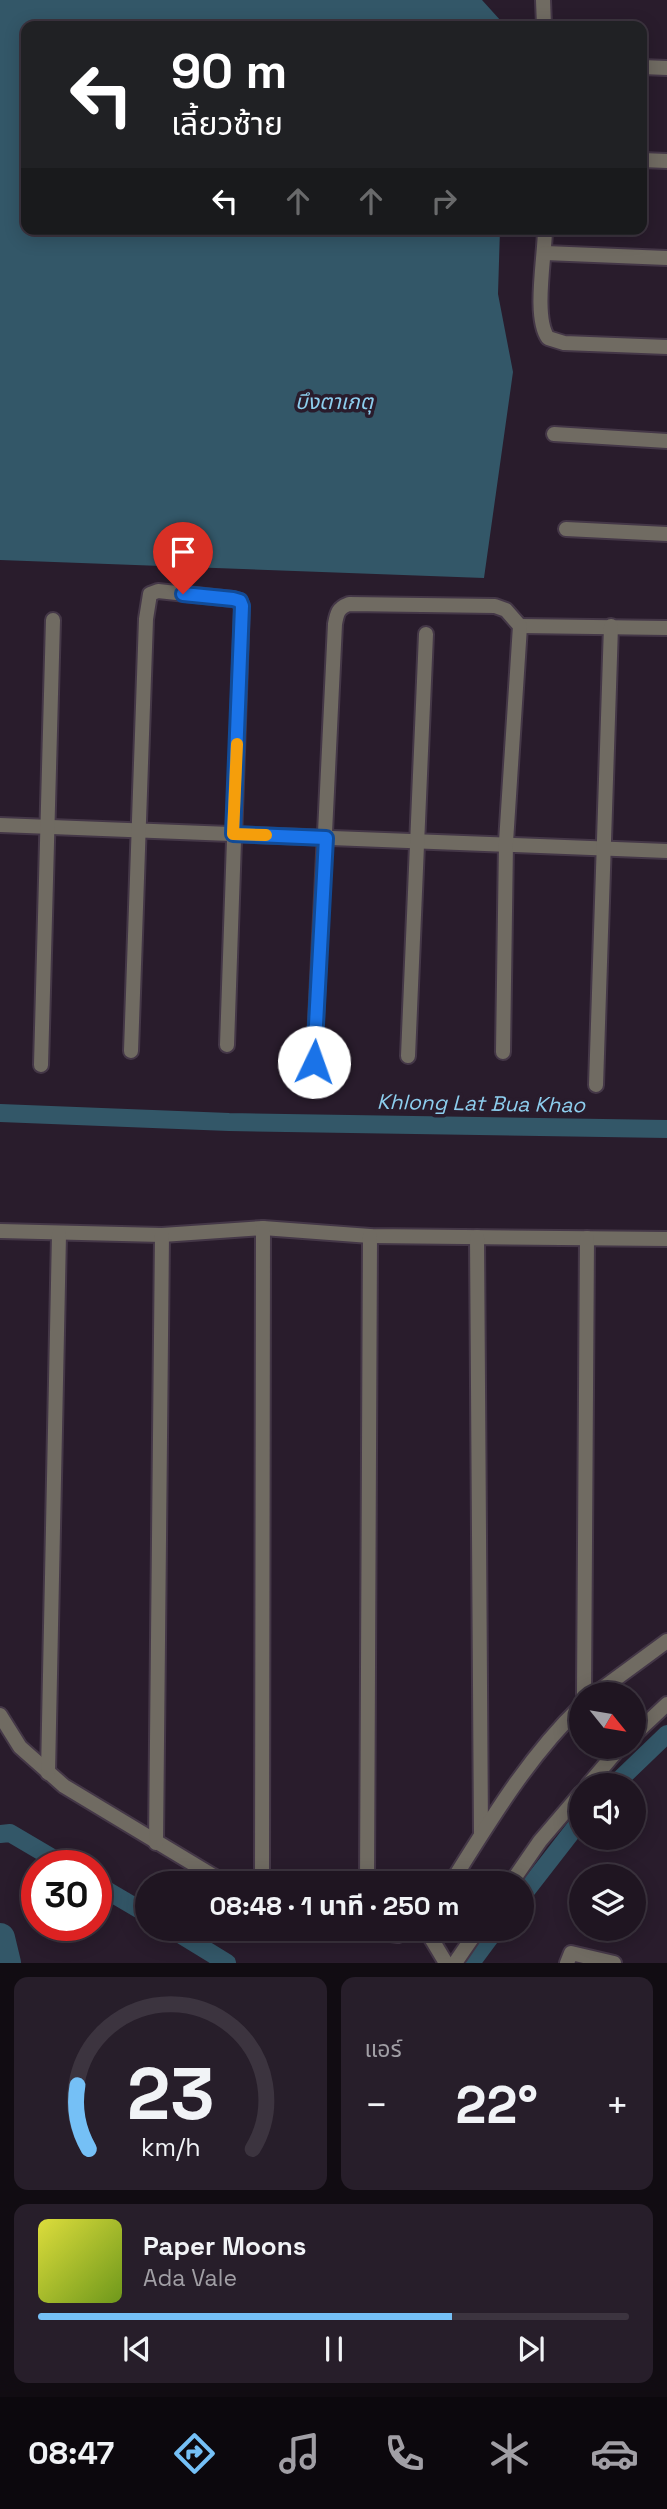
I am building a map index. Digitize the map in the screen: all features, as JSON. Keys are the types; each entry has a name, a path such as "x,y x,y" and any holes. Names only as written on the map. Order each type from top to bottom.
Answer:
{"street":[{"path":"543,0 544,21"},
{"path":"647,67 667,68"},
{"path":"647,160 667,161"},
{"path":"545,235 541,316 548,338 564,343 667,347"},
{"path":"545,253 667,258"},
{"path":"554,434 667,440"},
{"path":"566,530 667,534"},
{"path":"131,1051 146,619 150,594 158,591 233,599 240,601 242,606 227,1045"},
{"path":"314,1062 335,624 341,607 349,604 495,606 506,610 520,626 506,842 503,1052"},
{"path":"41,1065 53,620"},
{"path":"520,626 667,628"},
{"path":"596,1085 611,626"},
{"path":"408,1056 426,634"},
{"path":"0,825 667,850"},
{"path":"262,1871 263,1228"},
{"path":"0,1231 162,1235 263,1228 370,1236 667,1239"},
{"path":"48,1773 59,1234"},
{"path":"156,1843 162,1235"},
{"path":"368,1871 370,1236"},
{"path":"477,1237 481,1833"},
{"path":"584,1682 587,1238"},
{"path":"612,1682 667,1641"},
{"path":"646,1724 667,1704"},
{"path":"0,1715 20,1747 64,1786 204,1871"},
{"path":"459,1871 481,1833 552,1734 569,1718"},
{"path":"598,1773 610,1759"},
{"path":"519,1871 569,1807"},
{"path":"433,1941 446,1963"},
{"path":"455,1963 470,1941"},
{"path":"567,1963 571,1953 614,1963"}],"water":[{"name":"บึงตาเกตุ","path":"0,0 482,0 501,21 21,21 21,235 500,235 498,294 513,372 484,578 0,560"}],"waterway":[{"name":"Khlong Lat Bua Khao","path":"0,1113 229,1122 667,1129"},
{"path":"626,1773 667,1734"},
{"path":"0,1834 10,1833 39,1850"},
{"path":"534,1881 569,1835"},
{"path":"112,1893 135,1907"},
{"path":"0,1938 6,1963"},
{"path":"191,1941 227,1963"},
{"path":"471,1963 487,1941"}],"slow traffic":[{"path":"237,744 233,834 266,835"}],"route":[{"path":"183,594 233,599 240,601 242,606 233,834 326,838 314,1062"}]}
